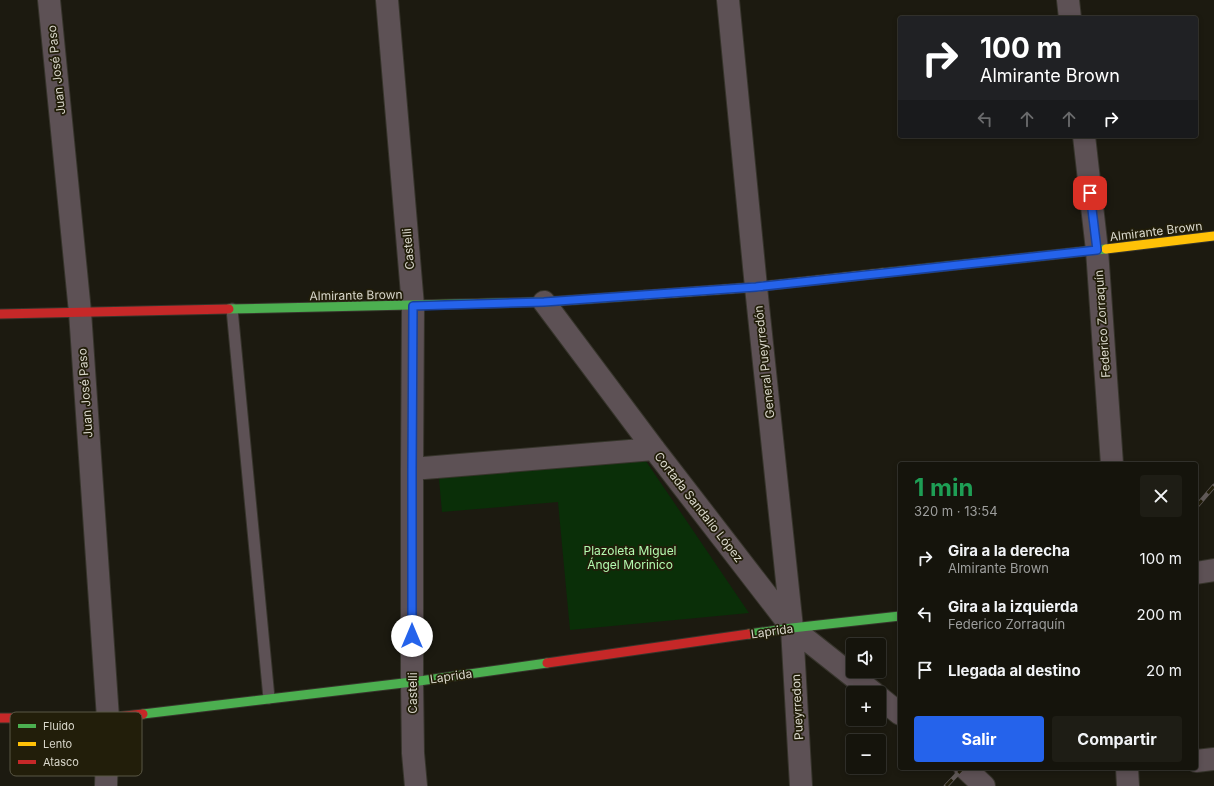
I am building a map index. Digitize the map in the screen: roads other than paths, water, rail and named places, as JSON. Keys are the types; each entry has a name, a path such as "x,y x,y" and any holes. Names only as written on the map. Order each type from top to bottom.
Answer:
{"street":[{"name":"Juan José Paso","path":"49,0 80,312 108,712"},
{"name":"Castelli","path":"387,0 413,306 412,682 413,753 416,786"},
{"name":"General Pueyrredón","path":"728,0 756,287 792,628"},
{"path":"1068,0 1070,16"},
{"name":"Federico Zorraquín","path":"1084,138 1097,250 1112,462"},
{"name":"Almirante Brown","path":"0,314 544,302 756,287 1214,236"},
{"name":"Cortada Sandalio López","path":"544,302 654,449 792,628 865,686"},
{"path":"412,469 654,449"},
{"path":"1198,572 1214,570"},
{"name":"Laprida","path":"142,714 412,682 792,628 898,616"},
{"name":"Pueyrredon","path":"792,628 802,786"},
{"path":"886,703 898,712"},
{"path":"1198,760 1214,759"},
{"path":"966,770 984,786"},
{"path":"1127,770 1128,786"},
{"name":"Juan José Paso","path":"106,776 106,786"}],"lane":[{"path":"232,309 269,698"}],"railway":[{"path":"1198,505 1214,486"},
{"path":"946,786 961,770"}],"park label":[{"name":"Plazoleta Miguel Ángel Morinico","path":"630,557"}]}
